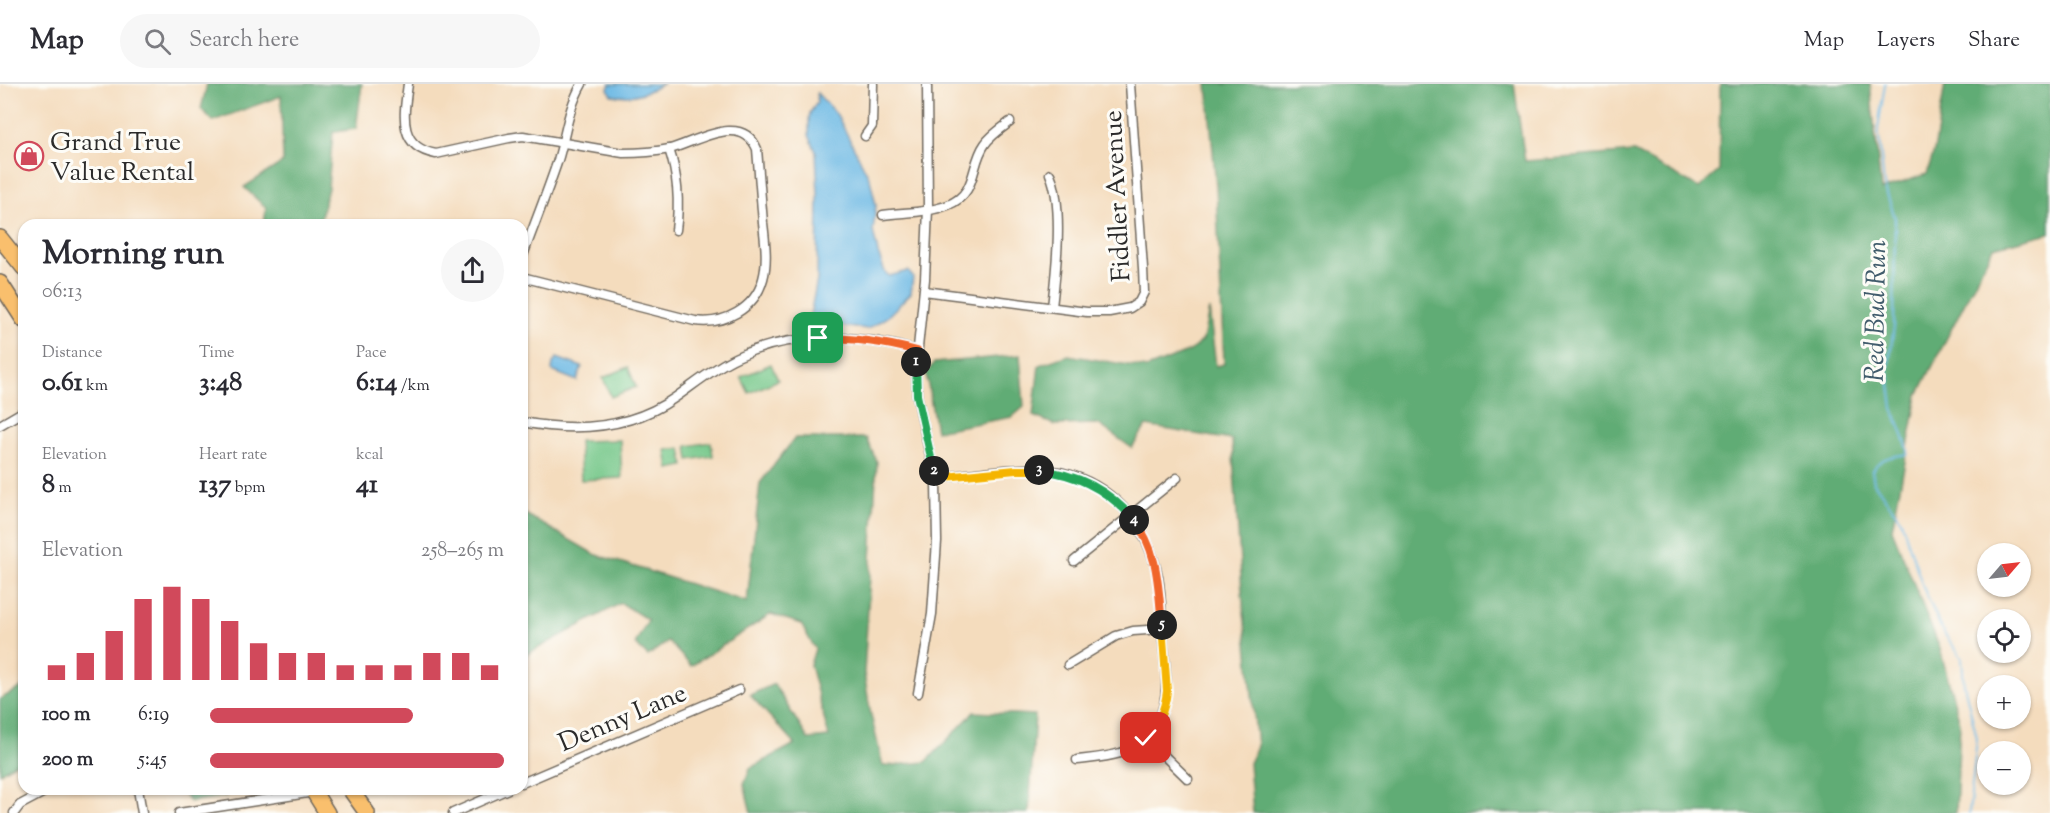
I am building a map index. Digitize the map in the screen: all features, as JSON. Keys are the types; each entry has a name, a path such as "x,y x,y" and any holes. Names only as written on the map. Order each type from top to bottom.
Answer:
{"highway":[{"path":"0,238 18,260"},
{"path":"0,283 18,311"},
{"path":"316,795 327,813"},
{"path":"354,795 367,813"}],"street":[{"path":"408,84 405,128 417,147 428,153 444,154 523,136 623,153 669,149 712,134 732,130 745,133 754,141 757,148 765,260 761,286 748,304 730,317 704,322 528,278"},
{"path":"528,241 562,144 568,113 582,84"},
{"path":"865,136 872,126 873,84"},
{"path":"918,693 928,643 935,586 937,541 935,478 917,395 917,351 924,291 928,209 927,84"},
{"name":"Fiddler Avenue","path":"924,291 1087,312 1120,311 1139,302 1144,292 1130,84"},
{"path":"883,215 948,205 962,196 971,184 985,144 1010,122"},
{"path":"669,149 678,187 676,230"},
{"path":"1050,174 1057,202 1056,266 1052,307"},
{"path":"528,423 571,428 594,427 624,421 668,403 719,367 753,350 788,340 818,338 871,342 917,351"},
{"path":"0,425 18,414"},
{"path":"935,478 1016,470 1056,471 1077,477 1116,500 1146,537 1159,580 1166,701 1158,723 1138,744 1119,754 1077,760"},
{"path":"1074,561 1177,478"},
{"path":"1068,665 1116,636 1133,631 1162,628"},
{"name":"Denny Lane","path":"528,780 739,690"},
{"path":"1146,738 1188,779"},
{"path":"14,813 20,805 39,795"},
{"path":"139,795 142,813"},
{"path":"179,813 289,795"},
{"path":"453,813 494,795"}],"green space":[{"path":"207,84 362,84 356,129 333,132 328,188 320,219 265,219 266,208 244,187 283,162 281,96 213,121 201,109"},
{"path":"1207,84 1514,84 1525,161 1634,152 1699,188 1719,171 1720,84 1870,84 1881,190 1927,174 1934,151 1945,84 2050,84 2050,233 1993,247 1918,395 1892,529 1940,649 1960,723 1956,813 1253,813 1249,763 1257,746 1242,592 1232,440 1146,426 1132,448 1098,424 1055,425 1033,416 1039,365 1068,355 1147,368 1190,351 1203,340 1209,309 1216,366 1224,364 1216,186"},
{"path":"1020,355 1024,407 1012,417 936,431 926,374 934,363"},
{"path":"771,364 778,380 749,393 741,377"},
{"path":"628,367 636,387 611,397 603,378"},
{"path":"795,438 866,438 877,462 864,673 883,766 926,762 974,712 1035,715 1029,813 751,813 744,784 750,768 795,744 750,695 774,684 808,739 829,737 810,665 815,649 801,624 771,614 691,666 668,641 648,656 635,644 648,620 621,603 528,654 528,516 594,554 747,602 760,483"},
{"path":"620,440 622,478 581,480 579,441"},
{"path":"711,442 713,456 689,460 687,446"},
{"path":"681,448 684,466 669,469 666,450"},
{"path":"18,689 18,762 0,773 0,699"},
{"path":"185,795 226,796 189,802"}],"water":[{"path":"610,84 662,84 644,92 625,96 612,95 608,89"},
{"path":"817,93 837,115 870,179 876,205 873,231 885,272 889,276 908,271 913,277 911,293 887,317 868,329 828,325 820,323 810,315 817,280 818,194 816,152 809,135 809,119 817,102"},
{"path":"557,358 582,367 577,381 552,371 553,363"}],"waterway":[{"name":"Red Bud Run","path":"1885,84 1878,128 1884,185 1895,218 1894,326 1888,369 1893,408 1908,454 1883,460 1872,470 1874,483 1901,520 1923,587 1943,632 1962,658 1964,685 1977,738 1969,813"}],"place":[{"name":"Grand True Value Rental","path":"29,156"}],"route":[{"path":"818,338 880,343 917,351 917,395 935,478 1032,469 1056,471 1077,477 1093,485 1124,508 1146,537 1159,580 1167,691 1163,712 1158,723 1146,738"}]}
